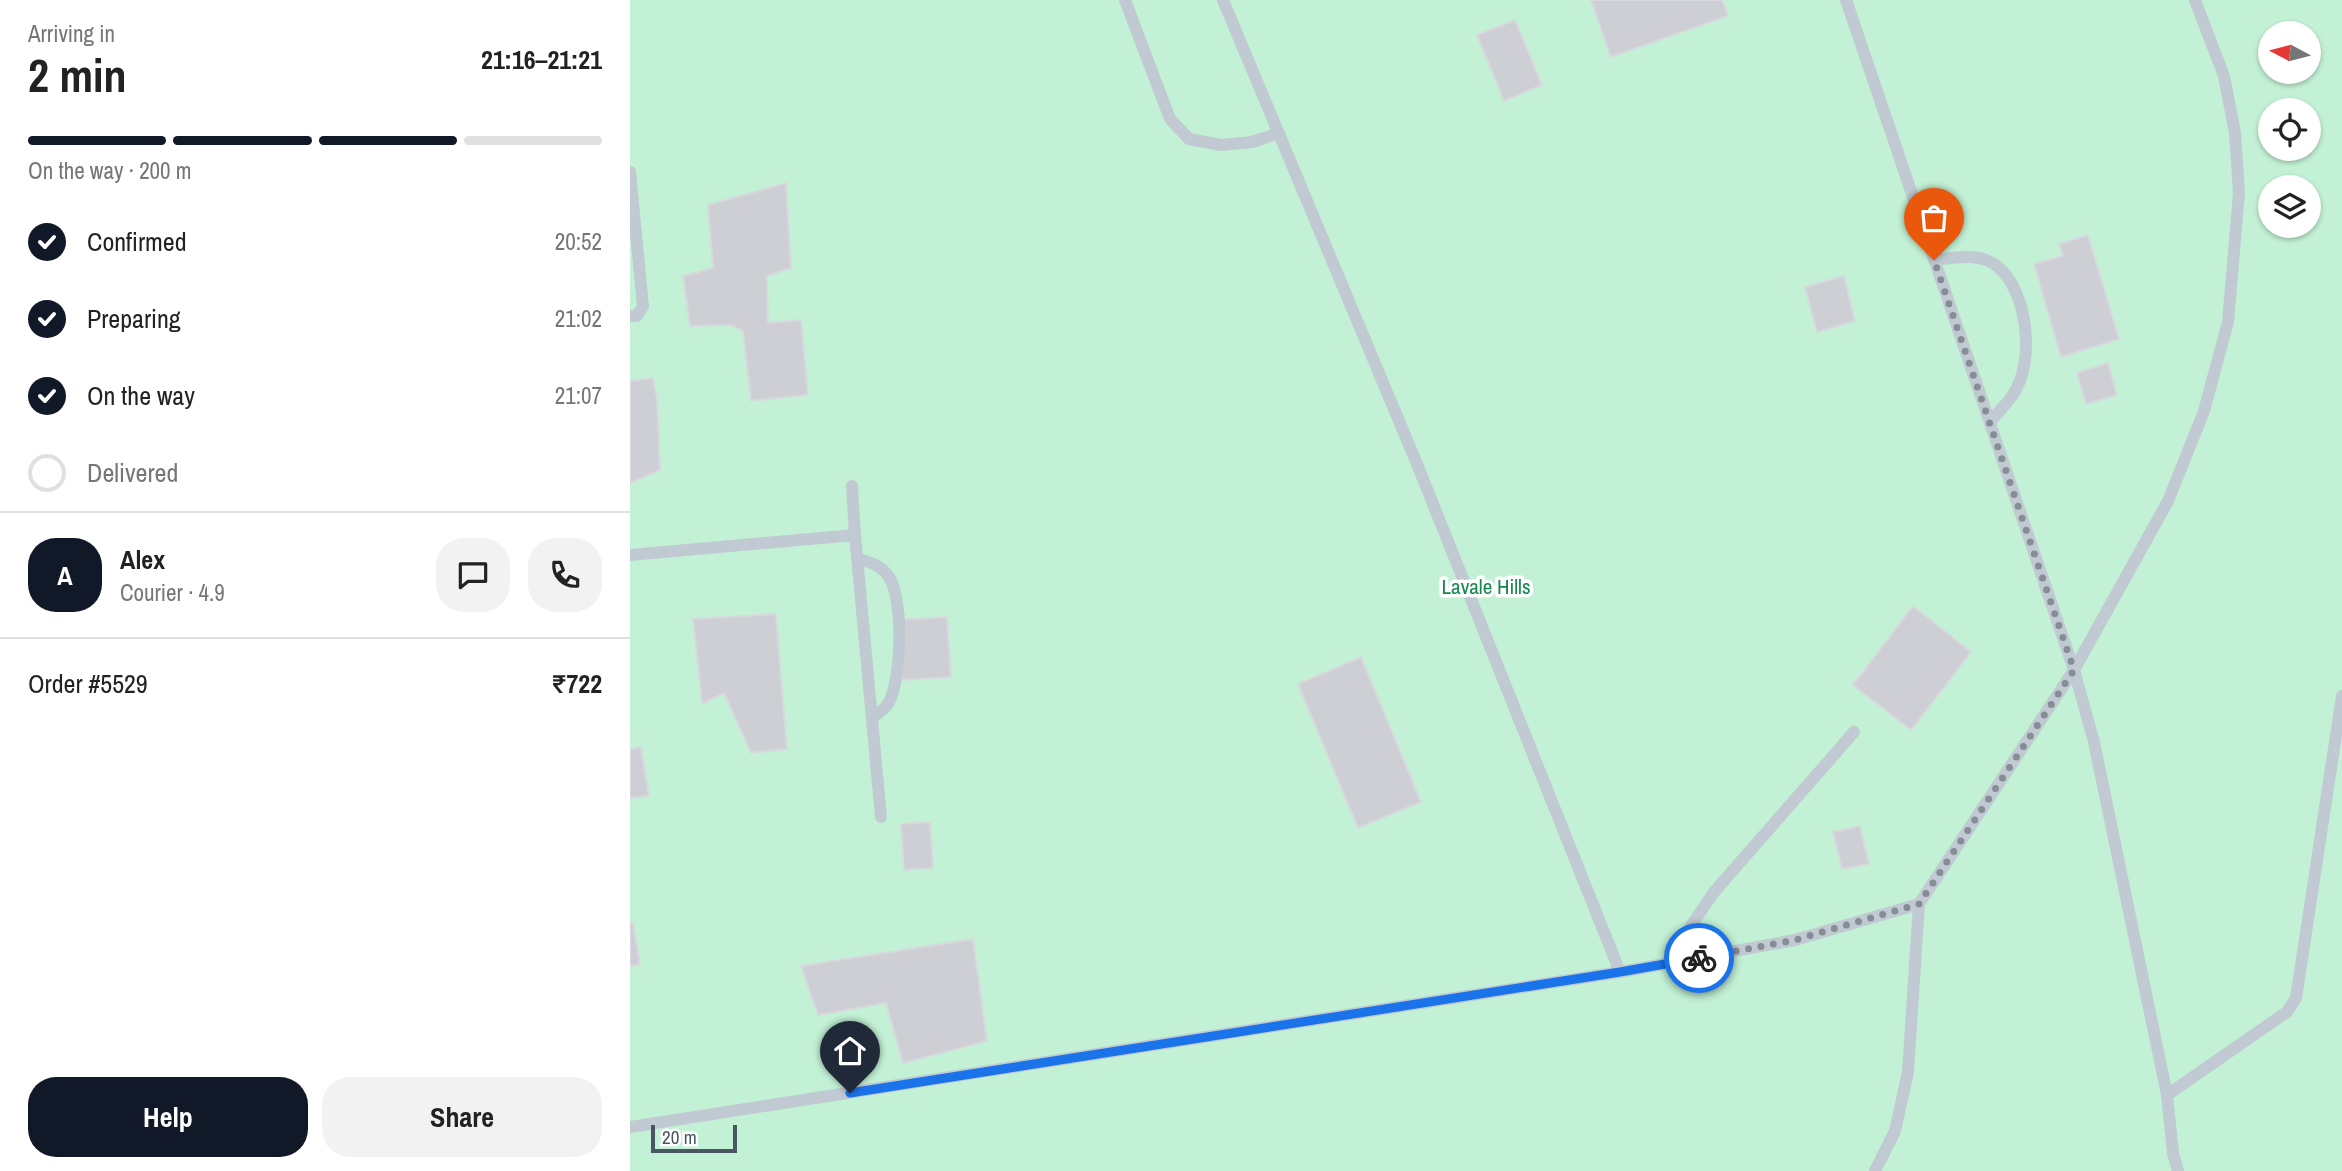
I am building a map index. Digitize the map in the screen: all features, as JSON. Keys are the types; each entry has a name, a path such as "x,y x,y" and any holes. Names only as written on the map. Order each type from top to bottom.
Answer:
{"lane":[{"path":"1125,0 1170,120 1189,139 1221,145 1252,142 1279,133"},
{"path":"1223,0 1417,464 1620,972"},
{"path":"1846,0 2074,670 2094,742 2167,1094 2173,1153 2178,1171"},
{"path":"1875,1171 1895,1131 1908,1072 1919,904 2074,670 2168,502 2204,411 2228,322 2239,193 2235,133 2224,76 2194,0"},
{"path":"630,172 643,306 636,316 630,316"},
{"path":"1934,260 1969,256 1997,265 2015,288 2024,313 2026,355 2015,391 1990,422"},
{"path":"852,486 881,817"},
{"path":"630,555 855,535"},
{"path":"858,559 874,564 888,575 897,593 900,613 897,677 888,705 872,718"},
{"path":"2167,1094 2287,1012 2296,998 2342,696"},
{"path":"1681,961 1689,929 1713,892 1854,732"},
{"path":"630,1127 1620,972 1795,940 1919,904"}],"green space":[{"name":"Lavale Hills","path":"630,0 2342,0 2342,1171 630,1171"}],"building":[{"path":"1591,0 1722,0 1728,16 1611,57"},
{"path":"1515,20 1542,85 1504,101 1477,35"},
{"path":"786,183 791,268 767,276 768,323 801,320 808,395 751,401 743,331 730,325 690,326 683,276 713,268 708,205"},
{"path":"2088,235 2119,339 2061,357 2034,264 2063,256 2059,244"},
{"path":"1844,276 1855,321 1817,332 1805,287"},
{"path":"2108,363 2117,395 2086,404 2077,373"},
{"path":"653,378 657,398 660,470 630,483 630,381"},
{"path":"1913,606 1971,652 1911,730 1853,685"},
{"path":"776,614 787,749 751,753 724,693 702,704 693,619"},
{"path":"947,617 951,677 902,680 898,620"},
{"path":"1361,657 1421,802 1358,828 1298,684"},
{"path":"641,747 649,796 630,798 630,749"},
{"path":"930,822 933,868 904,870 901,824"},
{"path":"1860,826 1869,864 1842,869 1833,832"},
{"path":"630,923 633,923 640,964 630,966"},
{"path":"973,939 987,1041 903,1063 886,1003 818,1015 801,966"}],"way so far":[{"path":"1699,958 1795,940 1919,904 2074,670 1934,260"}],"route":[{"path":"850,1093 1699,958"}]}
